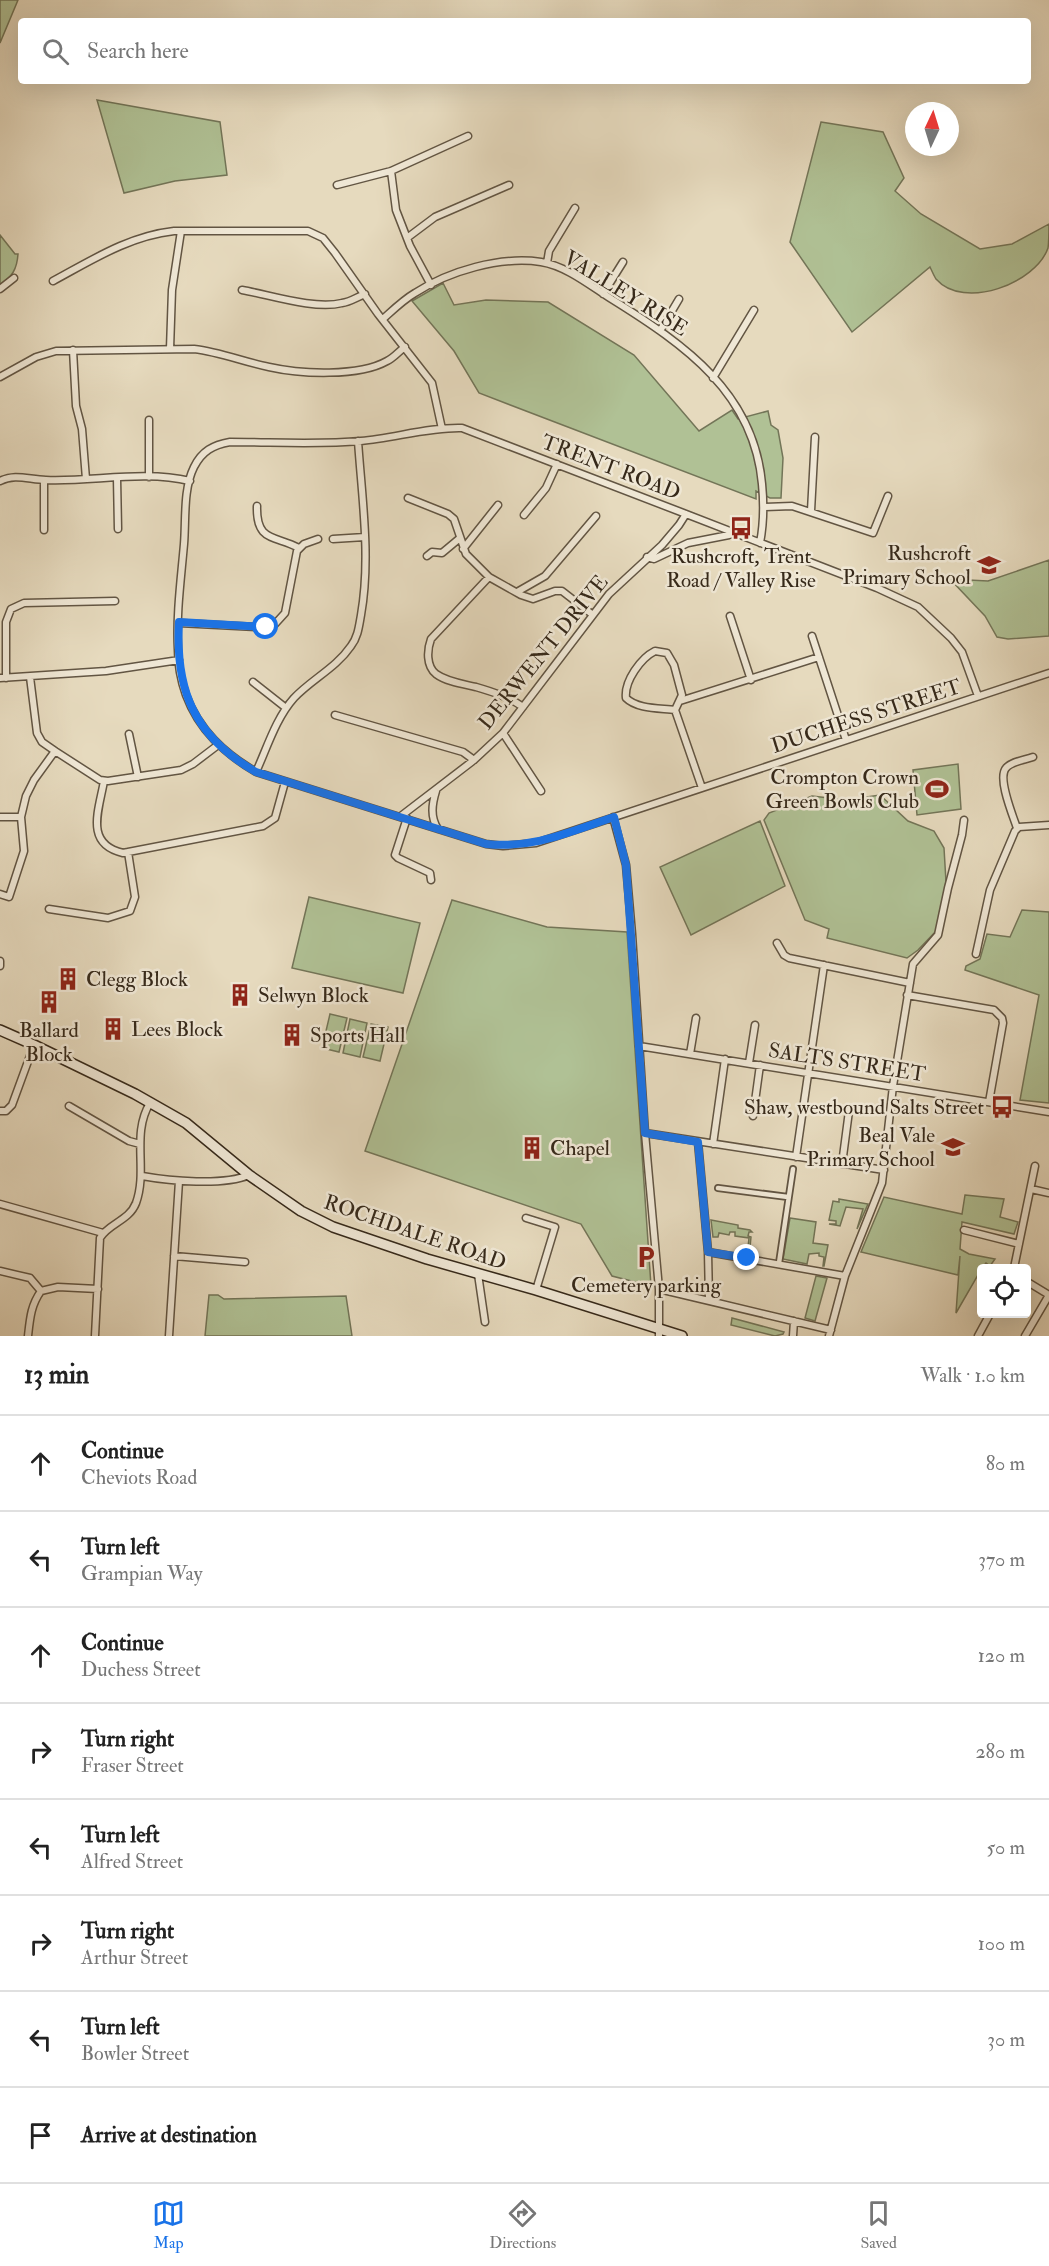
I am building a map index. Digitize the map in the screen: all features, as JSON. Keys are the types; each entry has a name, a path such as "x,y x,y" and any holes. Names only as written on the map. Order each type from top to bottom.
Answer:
{"main road":[{"name":"ROCHDALE ROAD","path":"0,1030 186,1123 249,1175 301,1211 333,1227 478,1274 536,1290 659,1333 682,1336"}],"street":[{"path":"336,185 391,171 468,136"},
{"path":"391,171 396,210 407,238 431,285"},
{"path":"407,238 435,218 509,185"},
{"path":"547,263 549,251 575,208"},
{"path":"170,349 172,290 181,231"},
{"path":"53,281 116,246 153,233 308,231 316,234 323,238 335,253 432,383 442,429"},
{"name":"VALLEY RISE","path":"383,319 415,292 463,271 484,265 528,261 547,263 578,278 683,348 713,378 741,412 752,434 760,459 765,507 760,543"},
{"path":"603,294 623,262"},
{"path":"0,289 14,278"},
{"path":"242,290 310,303 330,304 343,303 365,294"},
{"path":"660,331 680,299"},
{"path":"713,378 754,310"},
{"path":"0,377 36,357 56,351 170,349 214,351 269,367 311,373 378,365 388,361 405,347"},
{"path":"73,350 76,405 82,429 86,479"},
{"path":"149,420 150,477"},
{"name":"TRENT ROAD","path":"190,480 193,468 203,454 216,445 230,442 358,441 462,428 734,532 918,607 944,631 962,652 978,696"},
{"path":"811,511 815,436"},
{"path":"256,772 286,708 294,698 337,663 352,644 357,633 365,584 365,537 358,441"},
{"path":"524,515 546,488 557,464"},
{"path":"0,480 16,477 44,480 169,477 190,480"},
{"path":"117,478 118,529"},
{"path":"44,480 44,530"},
{"name":"DUCHESS STREET","path":"190,480 178,660 186,695 204,728 233,758 256,772 486,844 503,846 536,843 1049,673"},
{"path":"765,507 782,505 811,511 873,533 888,496"},
{"path":"408,498 448,514 454,519 466,555 489,578 533,599 555,591 562,591 593,615"},
{"path":"464,549 498,505"},
{"path":"257,506 258,525 262,533 299,548"},
{"name":"DERWENT DRIVE","path":"404,817 474,760 503,732 609,594 662,545 680,525 686,514"},
{"path":"517,592 544,576 596,516"},
{"name":"DERWENT DRIVE","path":"647,557 654,559 688,543 734,532"},
{"path":"333,539 365,537"},
{"path":"427,556 432,552 442,553 460,538"},
{"path":"179,622 256,627 274,624 285,613 297,551 304,544 318,539"},
{"path":"489,578 431,639 428,647 429,661 436,674 451,681 512,699 523,707"},
{"path":"116,601 24,603 11,609 6,622 3,678 106,670 178,660"},
{"path":"730,616 751,680"},
{"path":"812,636 846,740"},
{"path":"675,710 641,706 633,704 626,698 626,687 631,677 651,653 660,651 671,658 682,695 675,710 702,788"},
{"path":"680,701 819,657"},
{"path":"30,677 37,733 42,741 104,781 115,782 181,770 218,745"},
{"path":"253,682 286,708"},
{"path":"335,715 463,752 474,760"},
{"path":"503,732 542,790"},
{"path":"129,734 138,777"},
{"path":"0,894 9,897 24,851 21,817 26,796 34,780 55,751"},
{"path":"976,954 990,890 1017,828 1003,777 1006,768 1011,764 1033,757"},
{"path":"104,781 96,825 98,838 110,850 128,852 263,826 275,818 285,782"},
{"path":"436,790 432,811 438,829"},
{"path":"0,817 21,817"},
{"path":"404,817 395,855 430,873 431,880"},
{"path":"614,817 626,865 645,1133 659,1289 659,1333"},
{"path":"659,1289 794,1321 830,1333 845,1276 879,1194 884,1170 893,1086 913,964 938,935 964,820"},
{"path":"1017,828 1049,825"},
{"path":"49,909 108,918 130,910 135,897 128,852"},
{"path":"777,943 784,955 789,958 910,983"},
{"path":"0,961 0,966"},
{"path":"796,1157 824,965"},
{"path":"908,995 994,1010 1002,1018 989,1102"},
{"path":"690,1054 696,1018"},
{"path":"749,1063 755,1024"},
{"path":"0,1111 6,1111 12,1105 34,1045"},
{"name":"SALTS STREET","path":"639,1046 1049,1112"},
{"path":"713,1144 724,1059"},
{"path":"753,1116 760,1065"},
{"path":"95,1336 100,1238 103,1233 124,1219 135,1206 142,1176 140,1143 142,1120 150,1103"},
{"path":"69,1106 129,1141 140,1143"},
{"path":"842,1164 849,1111"},
{"path":"645,1133 884,1170"},
{"path":"698,1142 708,1252 709,1300"},
{"path":"1015,1264 1035,1166"},
{"path":"779,1263 788,1215 788,1197 793,1169"},
{"path":"142,1176 178,1181 237,1180 249,1175"},
{"path":"169,1336 178,1181"},
{"path":"718,1188 788,1197"},
{"path":"1031,1189 1049,1193"},
{"path":"0,1204 103,1233"},
{"path":"526,1218 555,1227 536,1290"},
{"path":"964,1230 1019,1244"},
{"path":"708,1252 845,1276"},
{"path":"174,1256 245,1262"},
{"path":"0,1271 30,1278 41,1291"},
{"path":"478,1274 485,1322"},
{"path":"1025,1336 1049,1295 1031,1284"},
{"path":"28,1336 30,1314 41,1291 58,1287 98,1289"},
{"path":"978,1336 988,1318"},
{"path":"793,1336 794,1321"}],"green space":[{"path":"0,0 18,0 0,43"},
{"path":"97,100 220,122 227,175 175,181 124,193"},
{"path":"821,122 883,132 904,178 895,191 921,214 980,249 1012,244 1049,224 1048,248 1041,261 1015,282 998,289 964,293 948,288 936,279 930,267 852,332 790,242"},
{"path":"0,235 15,254 18,254 13,272 0,286"},
{"path":"443,283 454,305 486,300 548,302 634,355 699,431 732,410 738,419 768,411 771,425 778,430 783,458 781,498 770,498 756,491 756,499 479,393 454,351 412,301"},
{"path":"1049,560 1049,636 1008,639 997,637 985,616 950,579 988,581"},
{"name":"Crompton Crown Green Bowls Club","path":"958,764 961,809 917,815 913,770"},
{"path":"880,795 908,821 934,831 944,848 946,882 938,929 907,958 827,938 829,929 805,920 764,820 769,813 812,796 846,800"},
{"path":"760,821 785,886 691,935 660,867"},
{"path":"309,897 420,923 403,993 292,968"},
{"path":"452,900 547,927 627,932 651,1286 612,1276 581,1224 365,1151"},
{"path":"1022,910 1049,912 1049,1103 1020,1100 1039,995 965,970 966,966 980,959 987,934 1010,937"},
{"path":"330,1014 347,1018 339,1052 322,1048"},
{"path":"350,1019 367,1023 360,1057 343,1053"},
{"path":"371,1024 388,1027 380,1061 363,1057"},
{"path":"965,1195 1004,1199 1000,1217 1018,1222 1014,1234 962,1222 960,1249 969,1254 995,1259 991,1264 977,1264 977,1277 956,1313 960,1256 958,1275 861,1252 884,1197 962,1214"},
{"path":"839,1199 868,1204 857,1229 863,1209 846,1207 840,1226 829,1224 836,1224 836,1221 829,1220 833,1201 839,1202"},
{"path":"790,1218 816,1222 813,1243 828,1245 824,1266 824,1257 819,1256 819,1253 809,1254 807,1264 783,1259"},
{"path":"711,1220 738,1225 738,1228 750,1230 752,1232 749,1232 748,1236 751,1237 750,1247 748,1247 749,1238 735,1236 735,1232 730,1232 729,1235 719,1233 718,1237 713,1237"},
{"path":"816,1276 827,1278 815,1321 805,1318"},
{"path":"209,1295 218,1295 224,1299 346,1296 352,1336 205,1336"},
{"path":"732,1318 784,1332 775,1336 731,1325"}],"place":[{"name":"Rushcroft, Trent Road / Valley Rise","path":"741,528"},
{"name":"Rushcroft Primary School","path":"989,565"},
{"name":"Crompton Crown Green Bowls Club","path":"937,789"},
{"name":"Clegg Block","path":"68,979"},
{"name":"Selwyn Block","path":"240,995"},
{"name":"Ballard Block","path":"49,1002"},
{"name":"Lees Block","path":"113,1029"},
{"name":"Sports Hall","path":"292,1035"},
{"name":"Shaw, westbound Salts Street","path":"1002,1107"},
{"name":"Beal Vale Primary School","path":"953,1147"},
{"name":"Chapel","path":"532,1148"},
{"name":"Cemetery parking","path":"646,1257"}],"route":[{"path":"266,627 179,622 177,648 186,695 204,728 233,758 256,772 486,844 522,846 614,817 626,865 645,1133 698,1142 708,1252 747,1258"}]}
